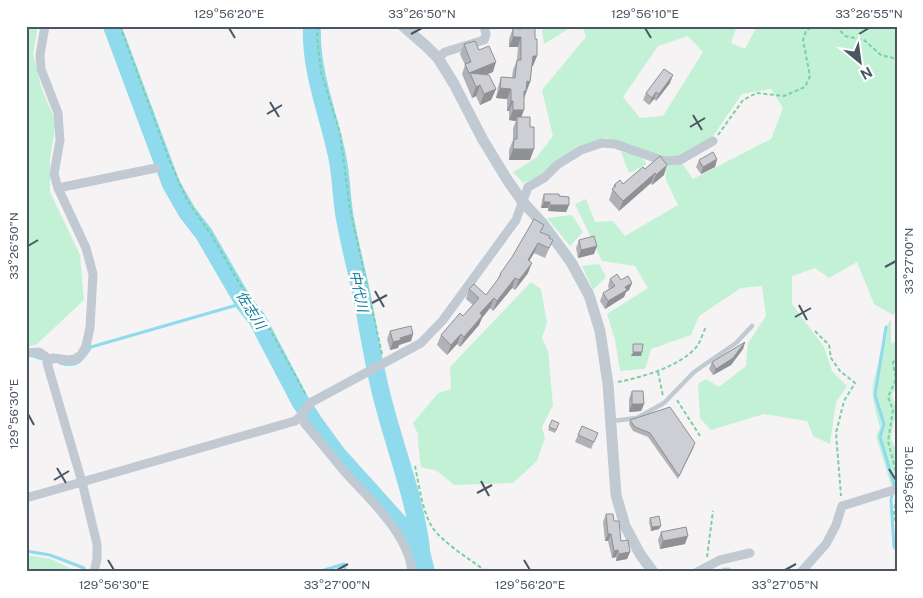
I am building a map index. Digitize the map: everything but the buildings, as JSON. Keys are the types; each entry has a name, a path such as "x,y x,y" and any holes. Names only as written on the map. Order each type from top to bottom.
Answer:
{"street":[{"path":"26,353 38,352 49,359 75,359 81,355 86,346 90,328 93,274 86,248 58,188 54,174 60,140 58,113 41,69 40,55 45,26"},
{"path":"403,26 438,58 508,182 543,224 571,262 589,295 600,331 608,384 616,494 625,526 640,554 653,572"},
{"path":"438,58 444,52 484,40 486,35 484,26"},
{"path":"26,498 295,421 310,404 421,342 443,320 516,220 528,187 544,178 557,165 581,150 602,143 615,144 664,161 680,160 714,141"},
{"path":"58,188 156,168"},
{"path":"49,359 47,367 82,482 97,544 97,559 94,572"},
{"path":"301,416 305,424 343,470 392,524 409,555 412,572"},
{"path":"801,572 826,544 836,525 842,506 895,491"},
{"path":"697,572 720,560 750,553"}],"lane":[{"path":"610,422 637,418 664,403 694,372 736,343 752,326"}],"path":[{"path":"120,26 170,162 187,200 212,236 239,283 262,314 310,404"},
{"path":"319,26 317,36 320,72 340,133 350,209 384,363"},
{"path":"714,141 743,100 757,94 784,96 805,87 810,76 803,40 806,31 813,26"},
{"path":"836,26 845,36 864,40 882,55 897,60"},
{"path":"608,384 658,372 686,356 698,344 706,327"},
{"path":"815,331 828,345 831,358 840,372 855,383 844,401 836,433 842,506"},
{"path":"897,354 893,363 896,379 888,397 893,410 888,441 897,476"},
{"path":"658,372 664,403"},
{"path":"673,394 700,436"},
{"path":"414,466 424,506 432,527 446,541 487,572"},
{"path":"895,491 894,514 897,529"},
{"path":"706,567 713,511"}],"green space":[{"path":"26,26 38,26 33,54 42,90 56,122 50,159 50,192 80,255 84,300 37,344 26,348"},
{"path":"546,26 573,26 544,44 542,31"},
{"path":"582,26 737,26 731,43 745,49 757,26 897,26 897,312 893,315 874,304 857,262 829,278 815,268 792,276 792,304 824,347 832,371 847,386 836,402 830,444 813,436 807,421 764,414 711,430 700,418 698,384 706,379 719,387 746,366 748,343 766,316 762,286 741,288 699,316 691,335 651,349 645,369 620,371 615,340 607,314 648,288 635,266 602,261 575,204 586,199 595,222 613,221 625,236 678,205 666,180 665,158 606,138 578,146 539,177 523,183 513,172 536,158 553,136 542,90 586,37","holes":["688,36 703,52 663,116 640,118 623,97 658,46","771,89 783,108 771,139 693,179 678,157 711,139 742,94"]},
{"path":"621,152 639,154 647,164 629,173"},
{"path":"572,215 583,232 570,246 547,218"},
{"path":"599,264 606,277 593,290 582,266"},
{"path":"531,282 541,289 547,323 542,338 548,351 553,405 542,427 545,438 537,461 513,483 454,485 437,471 421,467 418,434 413,423 438,393 451,389 450,367"},
{"path":"891,319 891,344 897,340 897,386 892,394 896,410 891,439 897,452 897,484 891,485 876,436 880,428 873,386 886,327"},
{"path":"26,555 51,559 78,572 26,572"}],"waterway":[{"name":"佐志川","path":"112,26 171,184 187,212 204,234 244,303 257,319 300,401 313,421 337,454 409,534 421,552 426,572"},
{"name":"中代川","path":"312,26 312,43 317,76 337,156 344,216 376,370 413,506 421,549"},
{"path":"60,363 75,364 91,347 244,303"},
{"path":"886,327 875,395 884,424 880,437 894,484 891,500 894,547 897,550"},
{"path":"31,355 42,359"},
{"path":"26,551 50,555 84,568"},
{"path":"318,572 344,564 346,572"}]}
